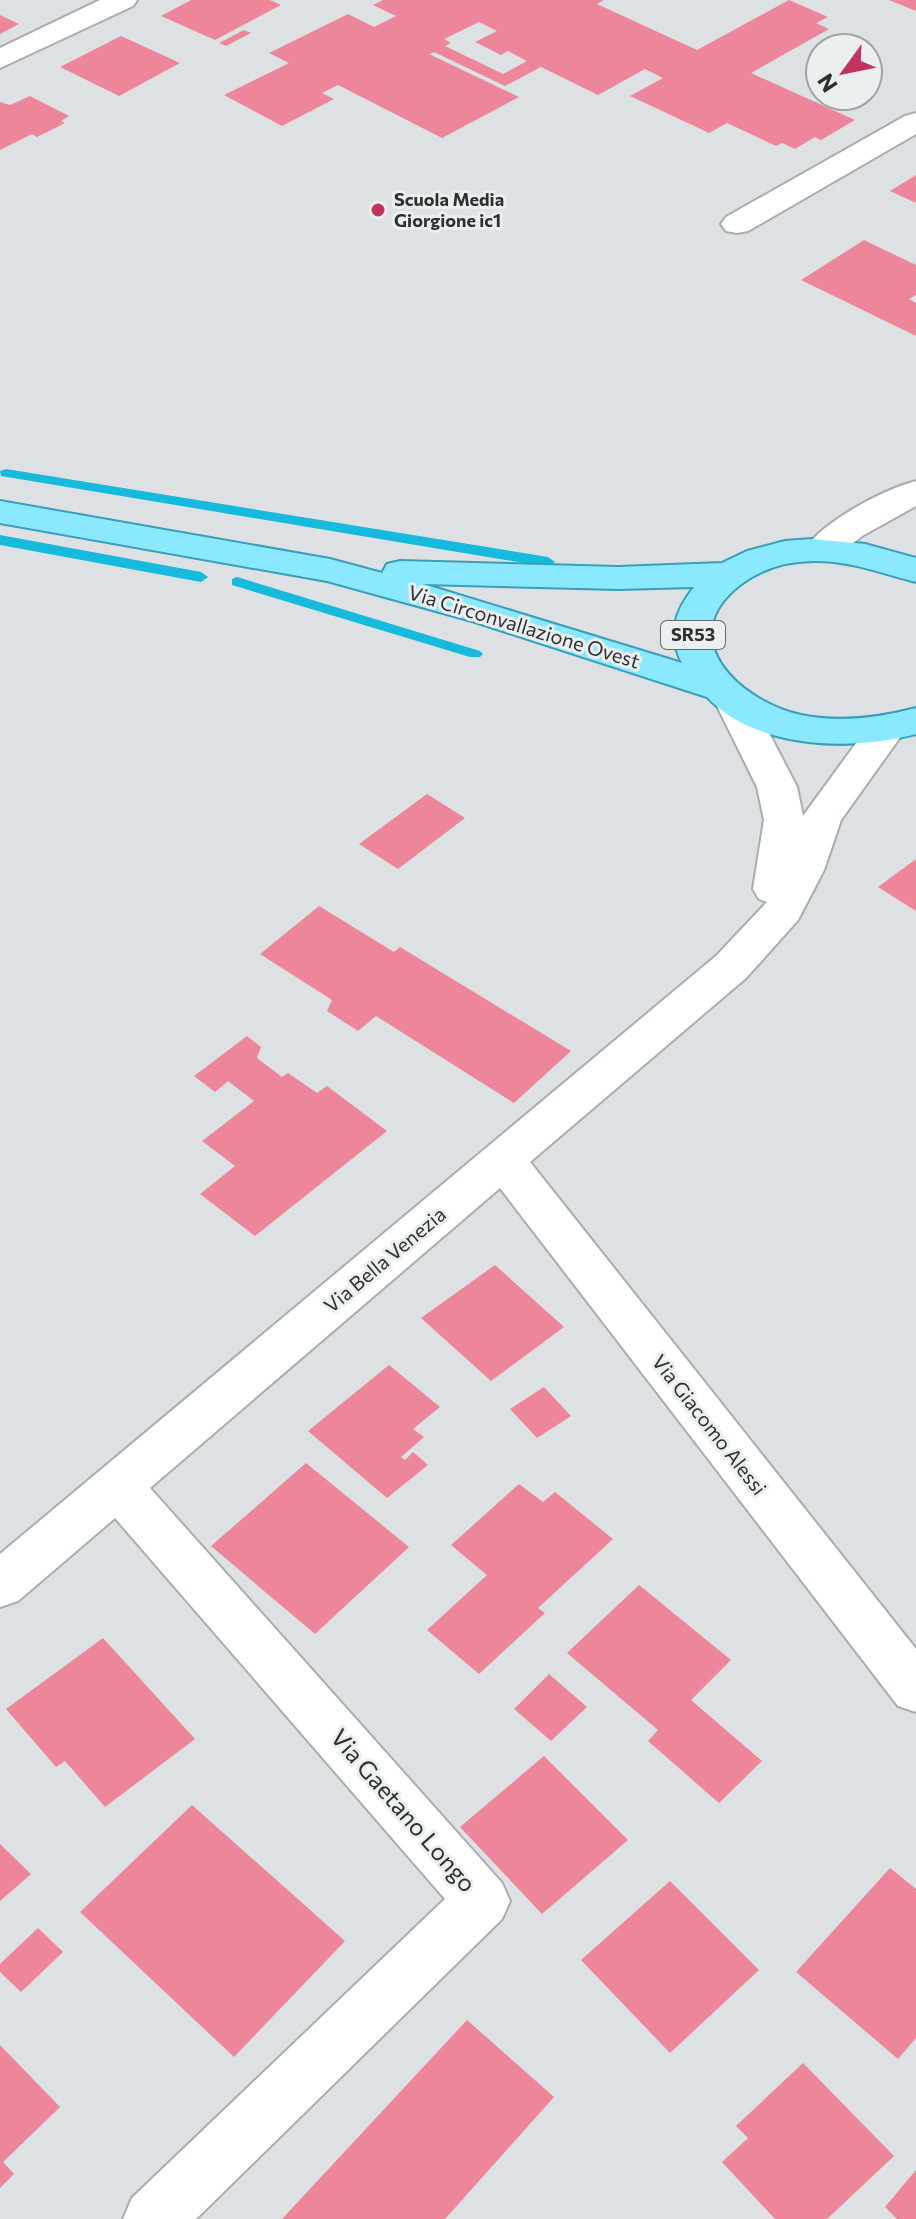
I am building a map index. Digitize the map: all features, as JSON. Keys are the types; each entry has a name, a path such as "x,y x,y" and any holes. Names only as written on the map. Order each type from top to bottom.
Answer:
{"main road":[{"name":"Via Circonvallazione Ovest","path":"0,512 330,570 485,613 725,693 765,716 804,728 847,732 902,725"},
{"name":"Via Circonvallazione Ovest","path":"330,570 586,578 727,574 770,556 822,550 887,560 916,571"},
{"name":"Via Circonvallazione Ovest","path":"725,693 697,658 691,627 703,598 727,574"}],"street":[{"path":"0,59 123,0"},
{"path":"737,224 916,122"},
{"path":"822,550 849,528 916,492"},
{"path":"725,693 777,787 784,820 765,931"},
{"name":"Via Bella Venezia","path":"0,1585 688,1007 783,910 804,870 822,817 902,725"},
{"name":"Via Giacomo Alessi","path":"503,1160 916,1689"},
{"name":"Via Gaetano Longo","path":"117,1485 482,1901 153,2219"}],"building":[{"path":"191,0 270,0 281,5 215,40 161,16"},
{"path":"383,0 604,0 597,4 697,50 789,0 828,17 816,23 829,29 804,32 804,43 751,73 804,97 804,112 837,112 855,120 821,140 815,137 795,149 782,143 776,146 727,123 709,133 630,96 663,78 645,69 598,95 541,67 505,86 434,52 429,54 519,97 442,138 338,85 322,93 334,99 282,126 224,95 289,63 269,53 348,14 374,27 396,16 373,5","holes":["479,22 497,31 475,42 501,55 508,51 527,61 503,74 445,46 451,43 444,39"]},
{"path":"889,0 916,0 916,11"},
{"path":"0,15 19,24 0,34"},
{"path":"244,30 251,33 226,46 219,43"},
{"path":"121,36 180,63 119,96 60,67"},
{"path":"30,96 69,116 61,121 65,123 37,137 32,134 0,150 0,102 10,105"},
{"path":"916,175 916,203 890,191"},
{"path":"864,240 916,265 916,295 909,299 916,303 916,336 801,280"},
{"path":"427,794 465,818 398,869 359,844"},
{"path":"916,859 916,911 878,887"},
{"path":"319,906 394,952 400,947 571,1051 514,1103 376,1016 358,1031 327,1011 332,1000 260,954"},
{"path":"247,1036 261,1047 257,1058 282,1077 288,1073 317,1093 327,1086 387,1131 255,1236 200,1194 235,1166 202,1141 254,1101 228,1081 215,1092 194,1076"},
{"path":"495,1265 564,1327 491,1381 421,1318"},
{"path":"389,1365 440,1407 413,1429 424,1437 401,1457 405,1460 413,1452 428,1465 387,1498 308,1431"},
{"path":"544,1387 571,1416 537,1438 510,1409"},
{"path":"306,1463 409,1547 315,1634 211,1546"},
{"path":"519,1484 543,1502 555,1492 613,1539 538,1608 545,1613 479,1674 427,1630 487,1575 451,1545"},
{"path":"639,1585 731,1660 691,1700 762,1761 719,1803 648,1741 658,1730 567,1653"},
{"path":"103,1638 195,1739 105,1807 65,1761 56,1767 6,1709"},
{"path":"549,1674 587,1707 551,1741 514,1709"},
{"path":"544,1756 628,1840 542,1914 460,1827"},
{"path":"192,1805 345,1941 234,2057 80,1912"},
{"path":"0,1844 31,1874 0,1901"},
{"path":"890,1868 916,1889 916,2038 898,2059 796,1972"},
{"path":"670,1881 759,1970 670,2053 581,1960"},
{"path":"38,1928 63,1952 21,1992 0,1972 0,1964"},
{"path":"467,2020 554,2097 445,2219 282,2219"},
{"path":"0,2045 60,2107 3,2162 14,2174 0,2188"},
{"path":"803,2063 894,2156 827,2219 775,2219 722,2162 748,2138 736,2126"},
{"path":"916,2170 916,2219 897,2219 885,2207"}],"waterway":[{"path":"6,473 548,562"},
{"path":"0,540 201,577"},
{"path":"237,582 475,654"}],"place":[{"name":"Scuola Media Giorgione ic1","path":"378,210"}]}
